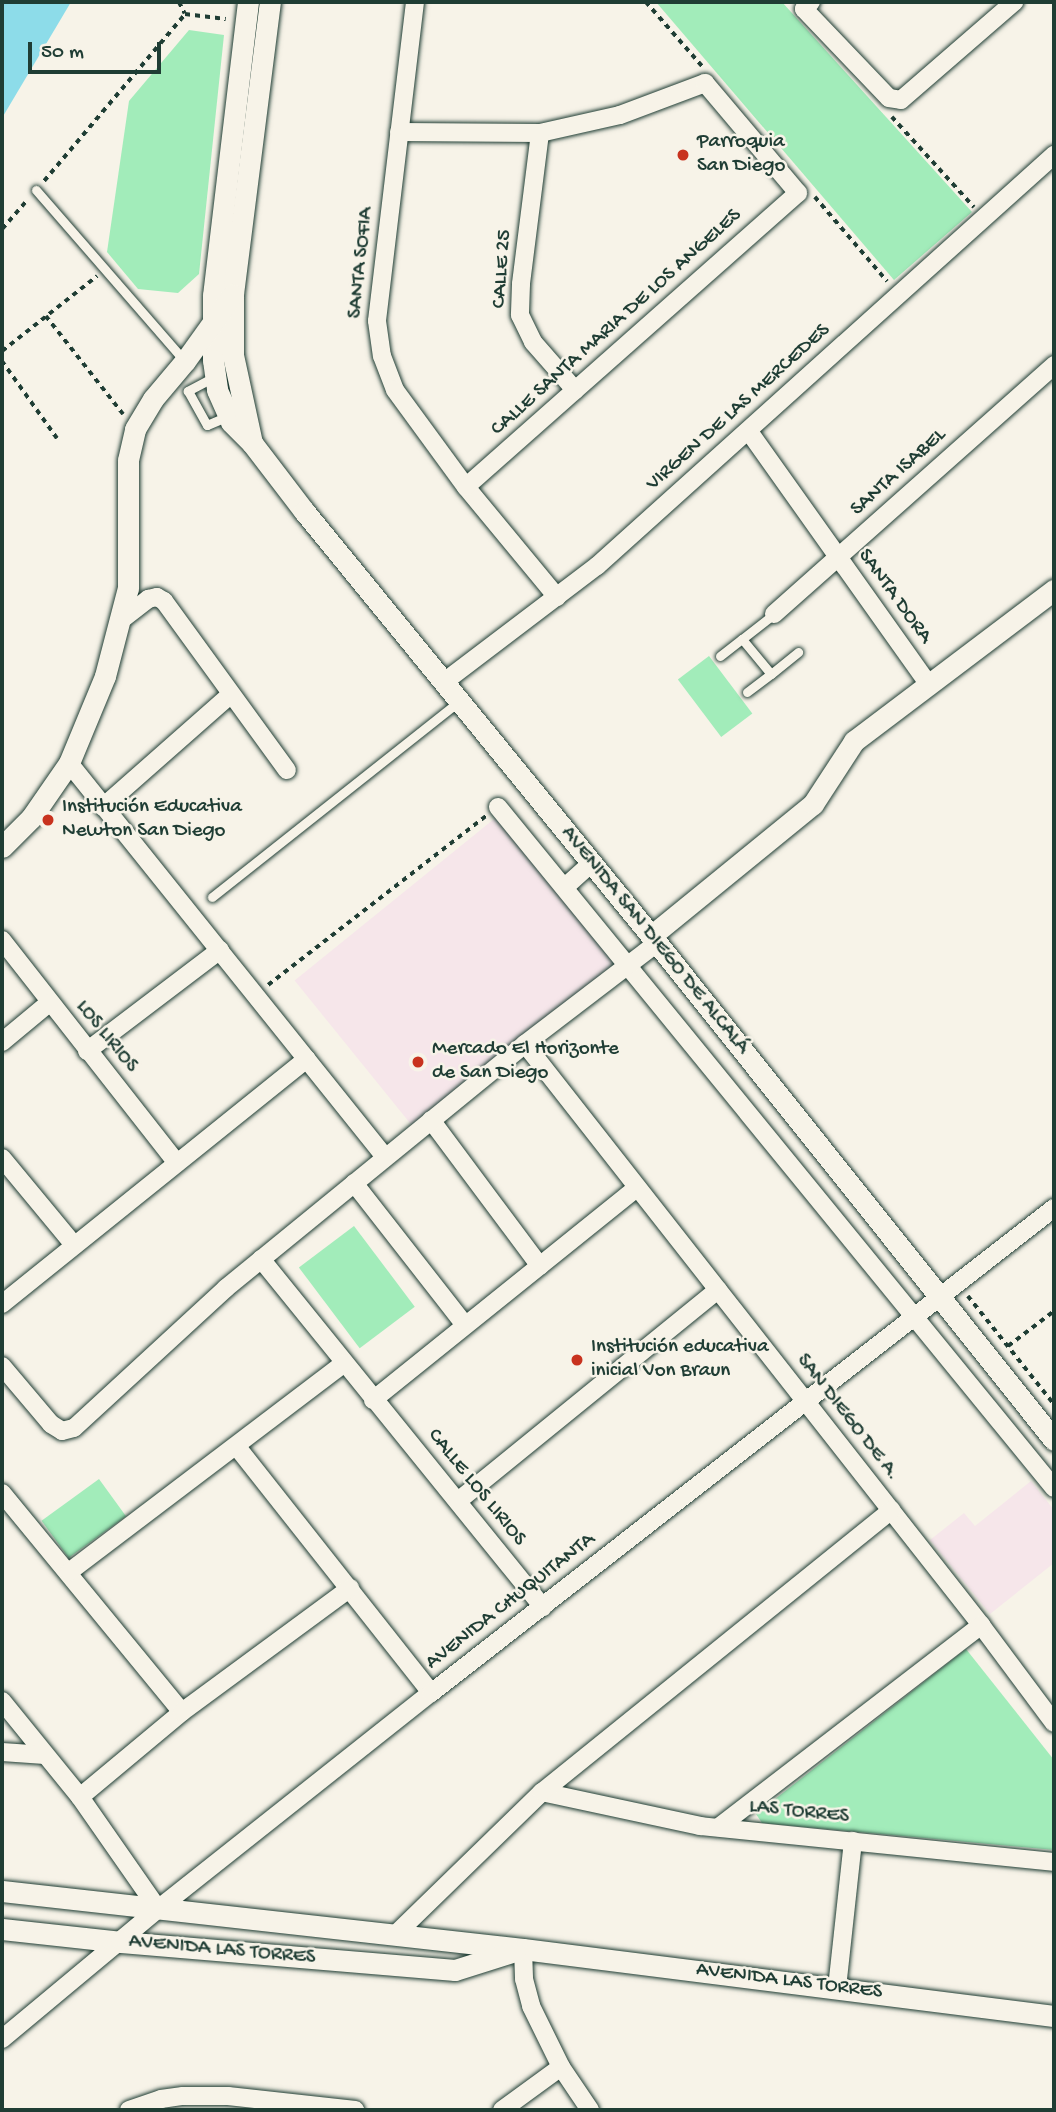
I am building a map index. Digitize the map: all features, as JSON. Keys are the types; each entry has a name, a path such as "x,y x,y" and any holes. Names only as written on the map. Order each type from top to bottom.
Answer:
{"street":[{"name":"AVENIDA SAN DIEGO DE ALCALÁ","path":"252,443 233,355 233,294 270,2"},
{"name":"SANTA SOFIA","path":"415,2 377,321 382,356 395,390 466,487 557,597"},
{"path":"807,5 889,98 901,100 1014,2"},
{"name":"AVENIDA SAN DIEGO DE ALCALÁ","path":"247,11 213,295 215,376 229,416 592,863 1054,1440"},
{"path":"399,132 540,133 620,115 705,82 798,193"},
{"name":"CALLE 25","path":"540,133 521,284 520,315 533,342 575,390"},
{"name":"VIRGEN DE LAS MERCEDES","path":"444,682 597,566 750,433 898,293 1054,155"},
{"name":"CALLE SANTA MARIA DE LOS ANGELES","path":"466,487 798,193"},
{"path":"2,847 31,818 69,763 105,676 128,588 128,460 135,429 153,399 182,376 212,322 233,294"},
{"name":"SANTA ISABEL","path":"774,614 1054,365"},
{"name":"SANTA DORA","path":"750,433 929,685"},
{"path":"2,1366 51,1424 62,1431 74,1428 261,1259 524,1044 629,965 654,940 813,804 854,741 1054,590"},
{"path":"120,621 148,599 157,597 164,601 230,695 288,770"},
{"path":"103,807 230,695"},
{"path":"69,763 385,1157"},
{"name":"AVENIDA SAN DIEGO DE ALCALÁ","path":"498,807 1054,1488"},
{"path":"565,887 592,863"},
{"name":"LOS LIRIOS","path":"2,940 176,1162"},
{"path":"87,1051 219,950"},
{"path":"2,1042 49,1003"},
{"name":"SAN DIEGO DE A.","path":"524,1044 981,1625 1054,1723"},
{"path":"2,1304 307,1059"},
{"path":"431,1120 540,1266"},
{"path":"2,1158 74,1245"},
{"path":"354,1183 465,1325"},
{"path":"373,1400 637,1188"},
{"name":"AVENIDA CHUQUITANTA","path":"2,2039 158,1909 431,1693 1054,1208"},
{"name":"CALLE LOS LIRIOS","path":"261,1259 543,1607"},
{"path":"458,1501 718,1290"},
{"path":"69,1572 237,1447 344,1363"},
{"path":"237,1447 431,1693"},
{"path":"2,1493 182,1712"},
{"path":"396,1934 542,1792 891,1510"},
{"path":"80,1797 182,1712 350,1588"},
{"path":"719,1827 981,1625"},
{"path":"2,1701 80,1797 158,1909"},
{"path":"2,1752 45,1755"},
{"name":"LAS TORRES","path":"542,1792 700,1826 1054,1862"},
{"path":"836,1987 853,1841"},
{"name":"AVENIDA LAS TORRES","path":"2,1891 523,1949 1054,2016"},
{"name":"AVENIDA LAS TORRES","path":"2,1929 121,1942 454,1970 523,1949"},
{"path":"523,1949 525,1989 561,2067 590,2110"},
{"path":"502,2110 561,2067"},
{"path":"129,2110 161,2099 183,2096 228,2096 355,2110"}],"lane":[{"path":"36,190 104,271 182,376 207,425 229,416"},
{"path":"182,376 215,376"},
{"path":"720,656 774,614"},
{"path":"742,639 771,674"},
{"path":"747,692 798,652"},
{"path":"212,897 460,701"}],"path":[{"path":"179,2 185,14"},
{"path":"646,2 709,73 705,82"},
{"path":"2,229 185,14 247,11"},
{"path":"798,193 809,190 898,293"},
{"path":"2,351 104,271"},
{"path":"46,316 135,429"},
{"path":"2,361 57,438"},
{"path":"255,995 498,807"},
{"path":"962,1287 1054,1404"},
{"path":"1008,1346 1054,1311"}],"shaded area":[{"name":"Mercado El Horizonte de San Diego","path":"499,815 618,962 414,1127 295,981"},
{"path":"1031,1481 1054,1510 1054,1563 990,1614 930,1540 964,1513 975,1526"}],"green space":[{"path":"656,2 782,2 972,212 894,280"},
{"path":"189,30 224,35 199,274 178,293 138,289 107,252 129,101"},
{"path":"709,656 752,714 721,737 678,679"},
{"path":"354,1226 415,1307 360,1348 299,1268"},
{"path":"99,1479 126,1516 69,1558 42,1521"},
{"path":"966,1649 1054,1760 1054,1850 762,1823 756,1814"}],"water":[{"path":"2,2 71,2 2,118"}],"place":[{"name":"Parroquia San Diego","path":"683,155"},
{"name":"Institución Educativa Newton San Diego","path":"48,820"},
{"name":"Mercado El Horizonte de San Diego","path":"418,1062"},
{"name":"Institución educativa inicial Von Braun","path":"577,1360"}]}
